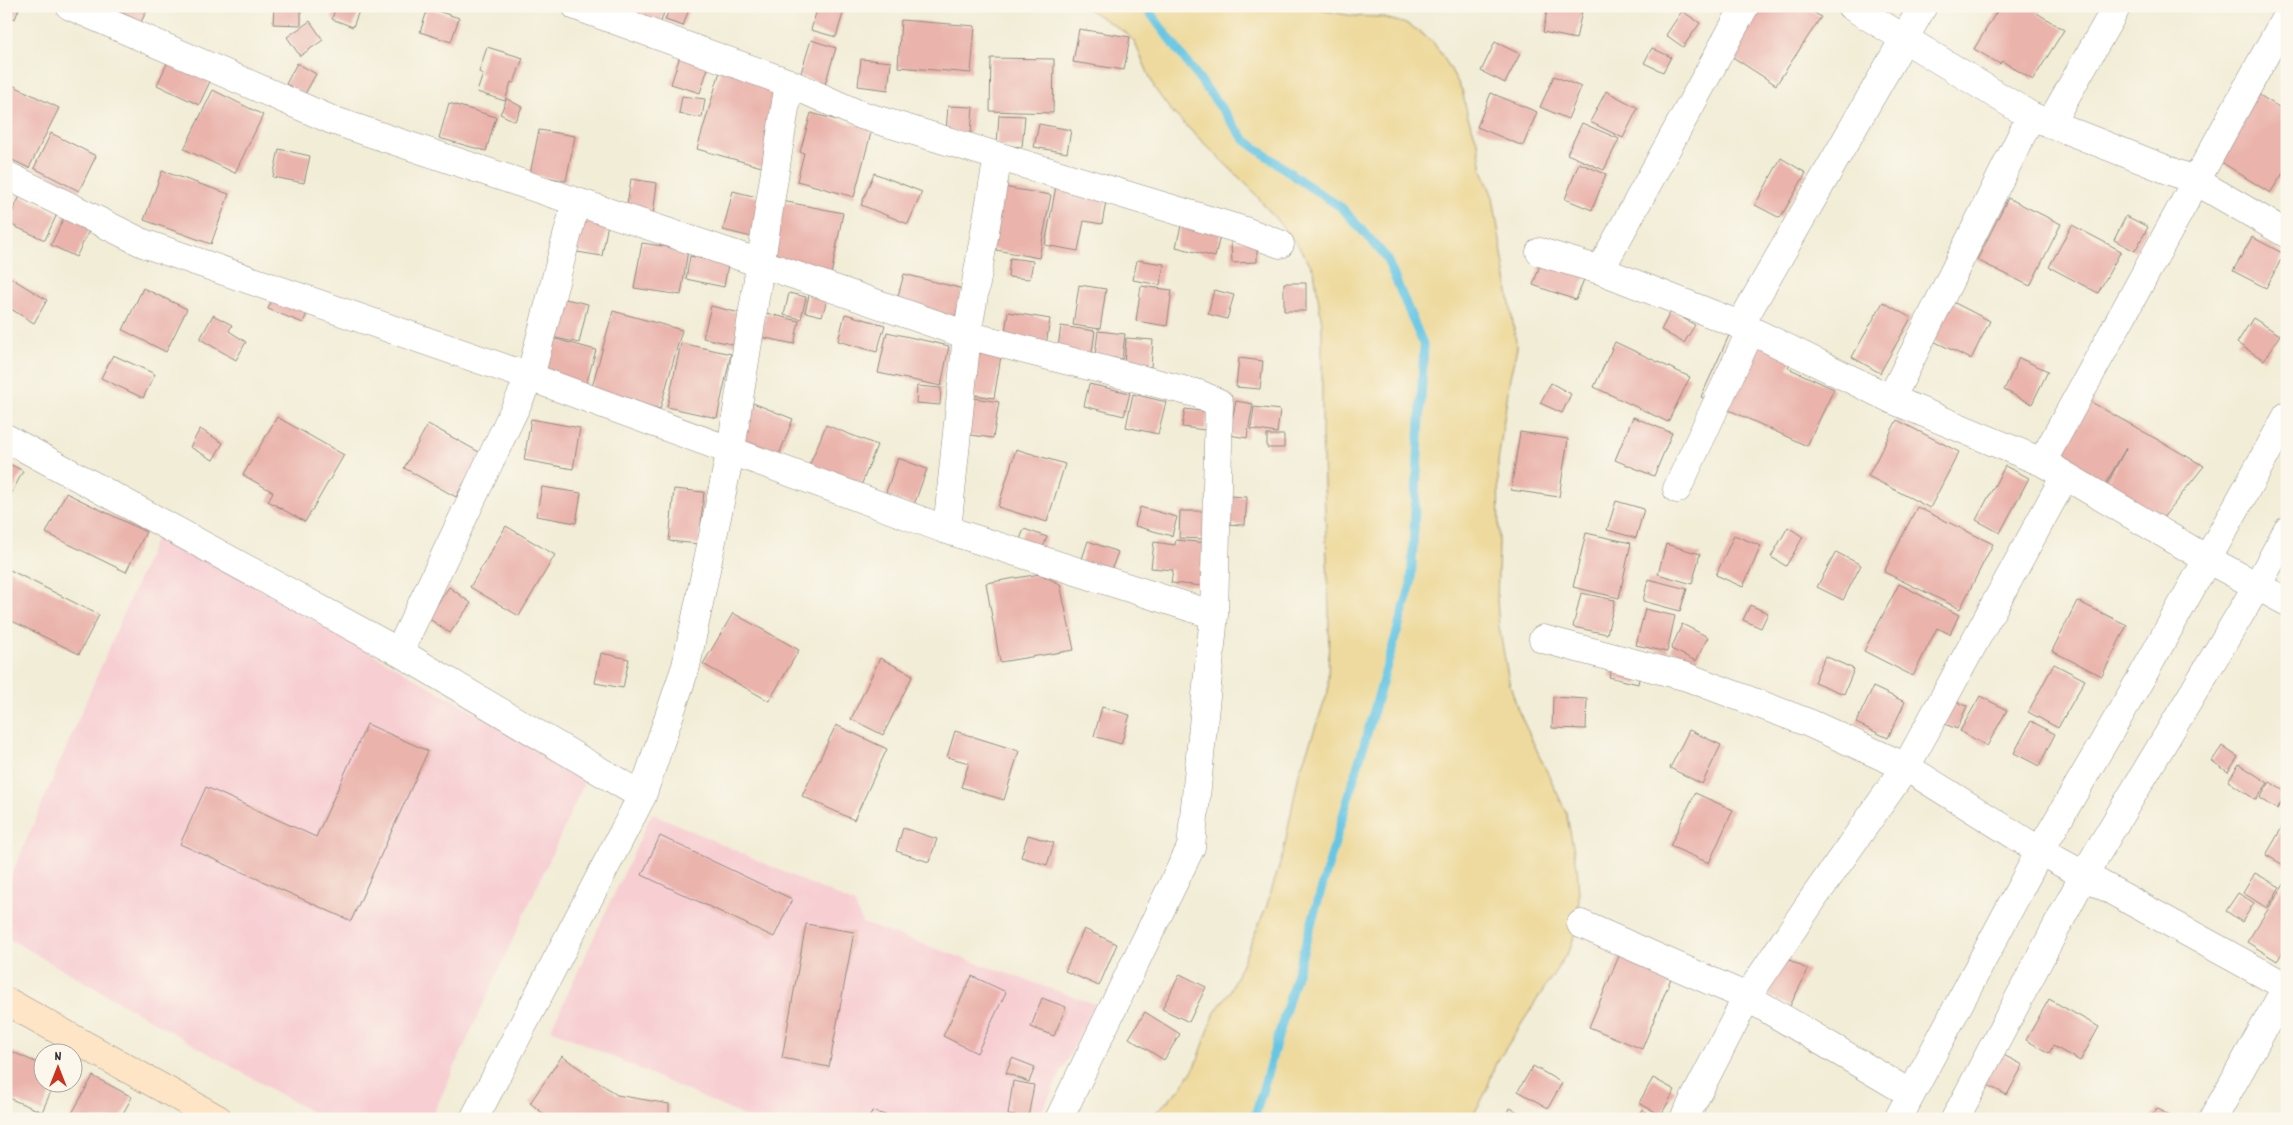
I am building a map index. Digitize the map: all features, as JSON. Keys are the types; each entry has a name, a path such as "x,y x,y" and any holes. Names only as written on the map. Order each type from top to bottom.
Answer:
{"street":[{"path":"70,6 332,120 760,263 967,335 1198,394 1219,403 1214,615 1191,847 1059,1119"},
{"path":"576,6 789,83 858,114 1245,231 1280,244"},
{"path":"1600,270 1745,6"},
{"path":"1851,6 2041,120 2196,181 2287,234"},
{"path":"1677,489 1746,328 1923,6"},
{"path":"1891,399 2041,120 2117,6"},
{"path":"2042,462 2287,15"},
{"path":"474,1119 642,796 686,666 731,449 789,83"},
{"path":"947,530 967,335 998,156"},
{"path":"6,175 143,243 530,377 731,449 947,530 1214,615"},
{"path":"399,652 530,377 576,202"},
{"path":"1540,252 1600,270 1746,328 1891,399 2042,462 2207,560 2287,602"},
{"path":"1898,1119 2040,851 2144,674 2287,416"},
{"path":"6,438 399,652 642,796"},
{"path":"1684,1119 1747,997 1906,767 2065,476"},
{"path":"1956,1119 2084,875 2257,586 2287,531"},
{"path":"1543,639 1687,677 1809,724 1906,767 2040,851 2287,987 2213,1119"},
{"path":"1581,924 1747,997 1911,1094"},
{"path":"6,1001 218,1119"}],"shaded area":[{"path":"159,531 587,777 431,1119 323,1119 6,937 6,888"},
{"path":"652,813 855,904 862,923 1095,1004 1038,1119 750,1119 551,1029"}],"sand":[{"path":"1083,6 1316,6 1325,11 1354,16 1381,17 1410,25 1433,42 1462,90 1468,117 1478,143 1482,170 1493,197 1517,348 1510,377 1498,462 1499,544 1497,600 1499,627 1509,681 1518,710 1566,812 1577,866 1579,893 1578,921 1571,947 1495,1065 1486,1092 1471,1119 1149,1119 1180,1089 1196,1065 1215,1012 1230,991 1266,908 1283,854 1299,773 1328,692 1329,610 1322,435 1322,324 1314,270 1299,247 1250,188 1171,111 1155,89 1134,41 1126,33"}],"building":[{"path":"6,6 20,6 15,19 6,16"},
{"path":"108,6 149,6 141,22"},
{"path":"274,6 301,6 301,25 273,24"},
{"path":"336,6 360,8 353,27 332,19"},
{"path":"618,6 666,6 661,22 617,10"},
{"path":"670,6 689,9 683,26 665,20"},
{"path":"818,6 830,6 844,10 836,37 811,30"},
{"path":"1548,6 1583,6 1576,39 1543,32"},
{"path":"1744,6 1804,6 1821,17 1776,85 1717,47"},
{"path":"2000,6 2041,6 2037,13 2064,30 2033,80 2002,61 2000,64 1974,49"},
{"path":"428,8 459,18 451,42 420,32"},
{"path":"1682,11 1700,23 1683,47 1666,35"},
{"path":"901,20 975,26 971,73 898,67"},
{"path":"310,21 323,40 300,56 287,37"},
{"path":"1079,29 1130,37 1124,70 1073,62"},
{"path":"811,40 836,48 825,84 800,76"},
{"path":"1495,42 1520,54 1505,83 1481,71"},
{"path":"487,47 523,58 514,83 511,82 505,101 477,92 483,74 479,72"},
{"path":"1652,48 1671,57 1663,72 1644,63"},
{"path":"171,55 213,75 199,105 157,85"},
{"path":"680,56 709,65 700,93 671,84"},
{"path":"991,58 1054,59 1053,113 990,111"},
{"path":"861,59 891,62 888,90 858,86"},
{"path":"297,63 316,74 305,94 286,84"},
{"path":"721,68 781,85 766,135 778,139 769,169 697,149"},
{"path":"1554,76 1581,87 1568,119 1540,107"},
{"path":"6,82 59,108 29,168 6,157"},
{"path":"2248,88 2287,112 2287,167 2270,193 2207,153"},
{"path":"213,90 263,115 235,173 184,149"},
{"path":"1606,91 1638,108 1623,138 1590,122"},
{"path":"1491,93 1537,112 1523,146 1477,127"},
{"path":"682,96 705,99 702,118 679,114"},
{"path":"507,99 522,107 515,121 500,114"},
{"path":"449,103 496,117 486,151 439,138"},
{"path":"948,106 973,107 971,133 946,131"},
{"path":"811,113 872,129 854,197 797,181 804,153 800,152"},
{"path":"999,115 1025,116 1022,147 997,145"},
{"path":"1582,123 1619,139 1604,170 1567,154"},
{"path":"1039,124 1071,130 1067,153 1034,147"},
{"path":"539,130 575,136 566,181 530,174"},
{"path":"51,133 96,156 79,191 34,168"},
{"path":"279,149 310,156 304,183 273,177"},
{"path":"1781,158 1806,173 1780,218 1755,205"},
{"path":"1579,163 1606,174 1592,210 1565,199"},
{"path":"162,171 229,194 211,244 144,220"},
{"path":"874,173 922,192 908,224 861,205"},
{"path":"631,179 657,183 653,215 626,211"},
{"path":"1056,186 1107,196 1102,224 1084,221 1078,251 1045,245"},
{"path":"1003,187 1051,195 1039,258 991,249"},
{"path":"733,191 761,198 751,237 723,230"},
{"path":"20,196 57,214 45,240 7,223"},
{"path":"2008,198 2061,224 2030,286 1977,260"},
{"path":"782,201 843,213 831,275 770,263"},
{"path":"66,213 92,225 76,257 51,245"},
{"path":"2126,216 2148,227 2135,251 2114,240"},
{"path":"1183,217 1222,227 1215,257 1176,247"},
{"path":"582,219 608,223 602,256 577,252"},
{"path":"2072,225 2121,251 2098,293 2049,267"},
{"path":"2252,237 2284,254 2266,288 2233,271"},
{"path":"1231,241 1257,241 1257,262 1232,263"},
{"path":"642,243 688,250 681,295 634,288"},
{"path":"690,256 728,264 724,287 686,279"},
{"path":"1010,258 1033,261 1030,279 1008,277"},
{"path":"1542,259 1586,274 1576,300 1533,285"},
{"path":"1137,260 1164,264 1160,285 1133,280"},
{"path":"904,274 963,289 955,318 896,303"},
{"path":"11,278 47,300 34,323 6,306 6,287"},
{"path":"1284,283 1306,283 1306,311 1284,311"},
{"path":"1079,285 1106,289 1100,329 1073,325"},
{"path":"1141,286 1172,290 1167,326 1136,321"},
{"path":"143,288 187,309 166,352 123,330"},
{"path":"1214,290 1234,295 1227,319 1208,314"},
{"path":"275,292 310,306 303,323 268,309"},
{"path":"789,293 806,297 801,319 784,315"},
{"path":"809,295 827,300 822,316 805,312"},
{"path":"561,298 588,304 579,343 552,337"},
{"path":"1951,301 1990,321 1971,359 1931,340"},
{"path":"1883,302 1911,318 1880,373 1852,357"},
{"path":"711,306 744,314 736,345 703,338"},
{"path":"613,311 682,330 660,409 591,390"},
{"path":"1671,311 1695,325 1684,343 1661,330"},
{"path":"1008,312 1050,319 1046,345 1004,338"},
{"path":"766,313 799,321 794,344 761,337"},
{"path":"845,314 885,325 877,352 838,341"},
{"path":"213,315 232,325 229,331 246,342 236,360 200,339"},
{"path":"2253,318 2280,335 2264,360 2237,343"},
{"path":"1061,326 1095,331 1091,359 1057,354"},
{"path":"1098,331 1125,334 1122,359 1095,356"},
{"path":"1731,331 1792,360 1788,368 1834,389 1807,446 1701,397"},
{"path":"887,332 949,346 941,386 878,373"},
{"path":"552,338 596,350 586,385 542,372"},
{"path":"1126,338 1153,340 1151,367 1124,365"},
{"path":"1615,342 1690,377 1668,422 1594,387"},
{"path":"681,343 731,354 717,418 667,407"},
{"path":"974,352 1001,356 994,398 967,394"},
{"path":"113,355 155,374 143,398 101,378"},
{"path":"1239,358 1263,361 1260,389 1236,387"},
{"path":"2019,358 2048,371 2032,404 2004,390"},
{"path":"1551,383 1571,394 1562,413 1540,403"},
{"path":"1089,384 1130,393 1124,416 1084,406"},
{"path":"917,386 941,388 940,405 916,403"},
{"path":"1133,394 1166,402 1158,434 1126,427"},
{"path":"2077,394 2204,466 2162,519 2106,486 2126,448 2104,486 2044,454"},
{"path":"968,397 999,402 993,438 963,434"},
{"path":"1236,401 1253,404 1247,438 1229,435"},
{"path":"753,403 793,419 779,455 739,440"},
{"path":"1254,407 1280,410 1277,433 1251,429"},
{"path":"1185,409 1208,412 1205,430 1182,427"},
{"path":"277,417 344,455 305,522 268,501 273,492 243,475"},
{"path":"1633,417 1672,433 1654,476 1615,460"},
{"path":"531,419 580,428 573,469 524,460"},
{"path":"1897,420 1959,452 1930,508 1868,476"},
{"path":"428,424 481,453 456,497 404,468"},
{"path":"826,425 877,445 861,486 809,466"},
{"path":"200,429 223,443 213,460 190,447"},
{"path":"1520,432 1568,439 1559,497 1511,490"},
{"path":"1267,435 1284,435 1284,448 1267,448"},
{"path":"1016,449 1065,464 1047,522 998,507"},
{"path":"898,458 927,469 914,505 885,495"},
{"path":"6,462 23,471 6,504"},
{"path":"2005,466 2029,478 2000,533 1976,520"},
{"path":"542,487 581,493 576,523 536,516"},
{"path":"674,489 704,492 699,544 669,541"},
{"path":"66,493 146,532 126,572 46,533"},
{"path":"1227,496 1247,497 1245,525 1225,524"},
{"path":"1616,501 1644,509 1636,538 1607,530"},
{"path":"1140,507 1177,517 1172,536 1135,526"},
{"path":"1917,507 1993,544 1960,609 1884,572"},
{"path":"1180,511 1206,511 1206,539 1179,538"},
{"path":"506,526 555,555 519,616 470,587"},
{"path":"1788,527 1803,537 1786,566 1771,557"},
{"path":"1024,529 1047,537 1041,553 1018,545"},
{"path":"1586,533 1631,543 1619,598 1573,587"},
{"path":"1734,535 1761,546 1743,587 1716,575"},
{"path":"1176,540 1209,543 1204,586 1171,583 1173,570 1151,568 1154,542 1175,545"},
{"path":"1088,541 1118,552 1110,573 1081,562"},
{"path":"1666,544 1700,554 1692,584 1658,574"},
{"path":"1836,552 1861,565 1843,600 1817,587"},
{"path":"6,568 99,615 79,654 6,618"},
{"path":"1040,574 1060,584 1074,650 1000,662 986,583"},
{"path":"1648,579 1687,589 1680,611 1643,601"},
{"path":"1899,584 1959,615 1950,634 1937,628 1913,676 1864,651"},
{"path":"449,587 471,603 450,633 428,618"},
{"path":"1581,593 1615,600 1607,634 1573,627"},
{"path":"2077,601 2127,625 2102,676 2052,651"},
{"path":"1750,605 1768,613 1761,628 1743,620"},
{"path":"1645,609 1675,616 1667,652 1636,645"},
{"path":"733,613 799,650 769,701 703,664"},
{"path":"1682,624 1708,637 1696,661 1671,649"},
{"path":"601,653 629,659 623,688 595,683"},
{"path":"1825,656 1854,669 1844,694 1814,682"},
{"path":"880,658 913,675 883,735 851,719"},
{"path":"1613,661 1641,667 1638,684 1609,677"},
{"path":"2054,664 2085,680 2058,728 2028,712"},
{"path":"1873,687 1905,702 1888,738 1856,723"},
{"path":"1980,696 2007,710 1987,746 1960,731"},
{"path":"1553,697 1587,699 1586,729 1552,728"},
{"path":"1951,700 1967,706 1957,729 1942,723"},
{"path":"1102,707 1130,715 1121,744 1094,736"},
{"path":"2031,721 2055,734 2039,766 2014,753"},
{"path":"367,724 428,751 351,921 180,844 206,787 316,837"},
{"path":"836,725 887,749 854,820 802,796"},
{"path":"1689,730 1721,745 1702,784 1670,768"},
{"path":"955,731 1019,751 1004,800 961,787 969,763 947,757"},
{"path":"2222,746 2238,757 2228,772 2212,761"},
{"path":"2239,764 2268,783 2256,800 2228,781"},
{"path":"2270,782 2287,793 2277,809 2260,798"},
{"path":"1695,793 1733,810 1709,863 1670,846"},
{"path":"2287,819 2287,867 2266,855"},
{"path":"903,828 937,839 929,862 896,851"},
{"path":"1028,835 1054,843 1047,865 1021,857"},
{"path":"660,836 792,899 774,937 642,875"},
{"path":"2255,873 2280,887 2267,908 2243,893"},
{"path":"2287,880 2287,946 2277,961 2247,942"},
{"path":"2238,893 2254,903 2242,922 2226,911"},
{"path":"806,924 854,932 829,1067 782,1058"},
{"path":"1084,929 1117,944 1099,986 1065,971"},
{"path":"1622,949 1674,971 1642,1049 1589,1027"},
{"path":"1784,957 1808,970 1790,1006 1765,994"},
{"path":"1180,974 1206,987 1189,1022 1162,1009"},
{"path":"972,976 1006,992 977,1053 943,1036"},
{"path":"1042,998 1066,1007 1054,1036 1031,1027"},
{"path":"2049,999 2099,1027 2080,1061 2053,1046 2049,1053 2026,1040"},
{"path":"1145,1012 1180,1034 1164,1060 1129,1038"},
{"path":"1988,1047 2023,1065 2007,1095 1973,1078"},
{"path":"6,1049 32,1061 32,1092 51,1092 42,1112 6,1097"},
{"path":"562,1056 617,1095 669,1104 669,1119 550,1119 530,1103"},
{"path":"1012,1058 1035,1067 1029,1082 1006,1073"},
{"path":"1533,1066 1562,1083 1548,1108 1518,1091"},
{"path":"93,1076 132,1097 120,1119 74,1119 70,1117"},
{"path":"1653,1078 1675,1090 1661,1115 1639,1103"},
{"path":"1013,1081 1034,1085 1028,1118 1008,1115"},
{"path":"1510,1108 1532,1119 1505,1119"},
{"path":"2157,1108 2174,1119 2150,1119"},
{"path":"1642,1109 1656,1119 1636,1119"},
{"path":"872,1111 895,1118 895,1119 869,1119"}],"waterway":[{"path":"1145,6 1245,140 1342,208 1386,257 1424,346 1411,584 1254,1119"}]}
